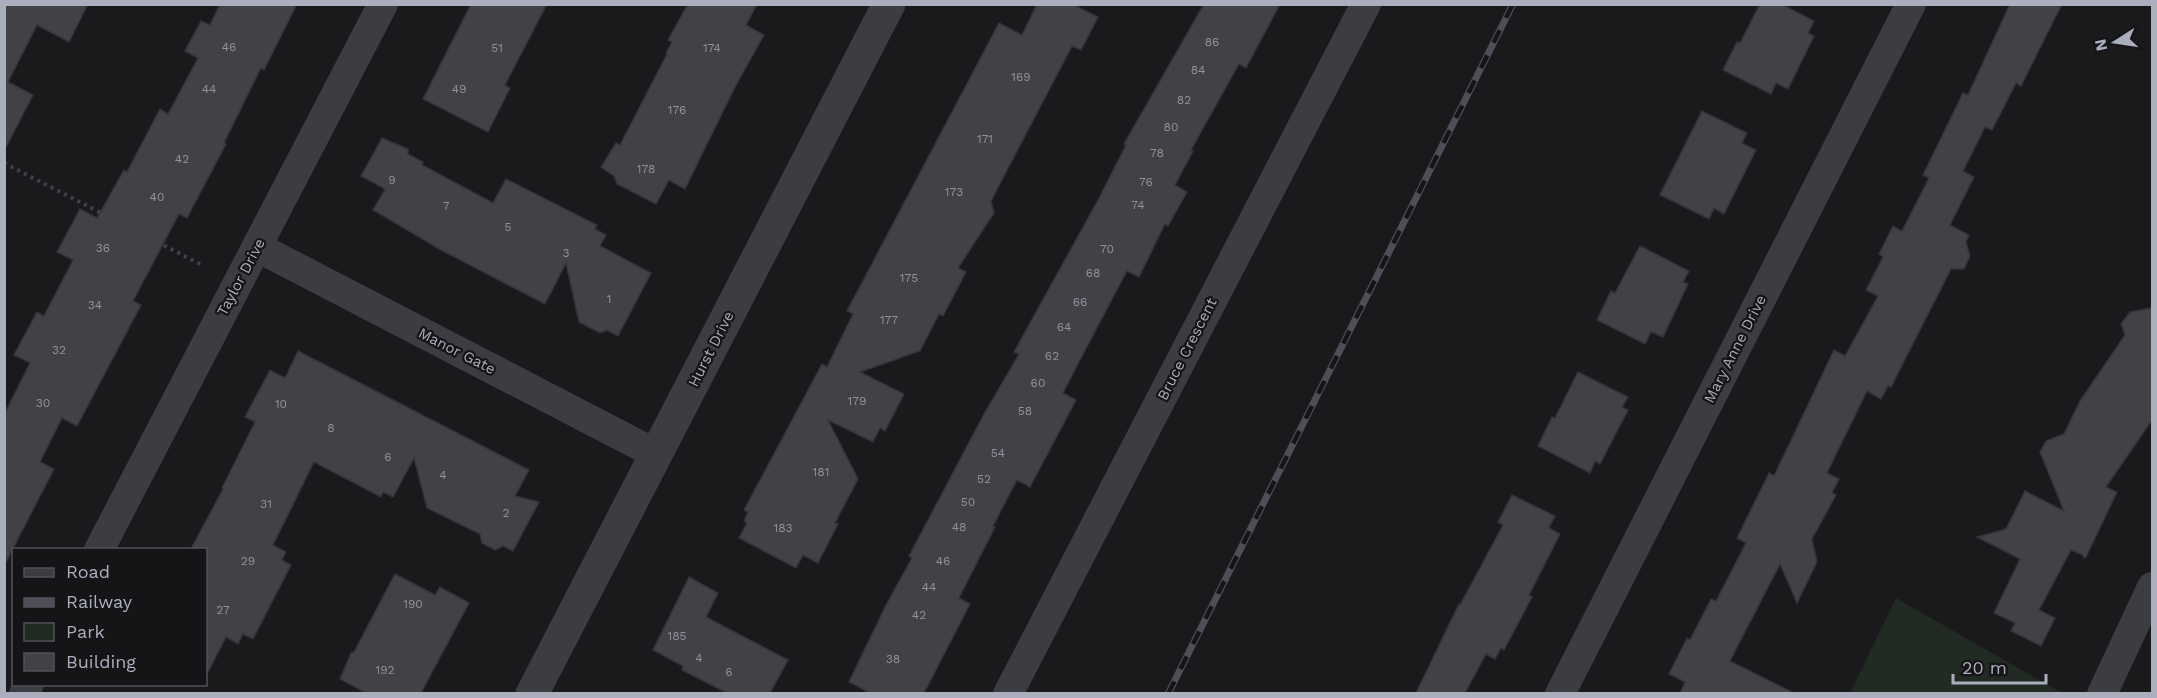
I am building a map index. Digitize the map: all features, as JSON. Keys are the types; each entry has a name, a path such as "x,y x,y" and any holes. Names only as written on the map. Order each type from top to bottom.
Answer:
{"street":[{"name":"Taylor Drive","path":"100,548 383,4"},
{"name":"Hurst Drive","path":"533,693 890,4"},
{"name":"Bruce Crescent","path":"1008,693 1366,4"},
{"name":"Mary Anne Drive","path":"1560,693 1911,4"},
{"name":"Manor Gate","path":"257,247 656,454"},
{"path":"2102,693 2152,587"}],"path":[{"path":"4,163 202,265"}],"green space":[{"path":"1896,598 2062,693 1850,693"}],"building":[{"path":"4,4 88,4 69,42 37,25 8,82 33,95 4,151"},
{"path":"220,4 297,4 264,70 261,68 224,143 226,144 187,218 179,214 133,301 141,305 77,426 62,418 40,462 54,469 4,566 4,415 30,363 14,355 37,312 44,316 73,260 57,252 80,209 97,218 124,170 127,172 160,109 168,114 198,58 185,51 201,21 210,25"},
{"path":"471,4 547,4 505,85 510,88 488,132 423,99"},
{"path":"688,4 757,4 746,25 764,35 735,87 685,189 669,180 656,204 617,184 614,176 601,167 616,143 620,145 667,54 672,42 668,40"},
{"path":"1037,4 1072,4 1098,17 1081,50 1072,46 991,201 994,213 958,268 966,272 943,316 939,314 920,351 860,372 904,394 885,431 880,428 873,442 828,420 858,479 835,523 838,524 818,563 803,555 796,568 739,538 747,523 744,521 748,512 744,510 822,364 827,367 853,314 847,311 999,23 1022,35"},
{"path":"1204,4 1280,4 1246,68 1239,64 1191,150 1193,151 1175,185 1187,192 1168,226 1165,224 1139,277 1127,271 1081,358 1063,393 1076,400 1030,487 1017,480 993,526 995,527 959,598 970,604 924,693 870,693 849,682 886,605 912,558 909,556 984,414 1019,354 1014,352 1098,200 1126,145 1124,144"},
{"path":"1760,4 1781,4 1814,21 1808,33 1814,36 1788,89 1776,83 1771,94 1723,70"},
{"path":"2010,4 2062,4 2021,86 2016,83 1992,130 1985,127 1963,171 1974,177 1950,225 1969,235 1966,242 1970,256 1964,269 1951,269 1891,387 1888,386 1881,399 1867,391 1827,473 1839,479 1832,493 1836,495 1812,539 1817,562 1797,603 1780,564 1730,661 1794,693 1680,693 1685,682 1669,674 1687,638 1690,640 1711,599 1716,601 1746,543 1737,538 1769,473 1774,476 1834,350 1845,356 1878,296 1866,290 1883,257 1879,254 1893,226 1902,231 1929,178 1923,175 1963,93 1968,95"},
{"path":"1702,111 1747,133 1742,143 1756,150 1724,214 1714,208 1709,219 1660,195"},
{"path":"382,138 408,149 408,154 423,162 422,165 493,203 506,179 597,225 595,229 606,235 600,246 651,273 618,336 607,330 600,333 579,322 566,263 545,304 441,250 373,210 385,189 361,176"},
{"path":"1640,246 1689,271 1683,282 1688,284 1663,337 1651,332 1645,344 1597,320 1611,291 1615,293"},
{"path":"2152,308 2152,420 2106,487 2117,492 2086,557 2071,550 2039,610 2055,618 2041,646 2011,631 2015,623 1994,613 2020,559 1977,537 2006,529 2025,491 2064,511 2040,452 2046,441 2064,434 2080,401 2125,335 2121,324 2130,312"},
{"path":"298,351 529,470 515,496 539,502 513,551 503,546 495,550 482,543 480,534 427,508 414,458 393,497 383,492 381,497 314,462 273,545 286,552 282,560 291,565 253,639 243,634 238,644 226,637 207,674 207,548 192,548 255,422 245,417 270,370 285,378"},
{"path":"1578,372 1628,397 1622,407 1628,410 1600,464 1595,461 1590,473 1538,446"},
{"path":"1512,495 1555,516 1549,528 1560,534 1529,595 1532,597 1504,650 1501,648 1495,659 1486,654 1465,693 1416,693 1459,604 1503,525 1498,522"},
{"path":"395,574 435,595 440,587 469,603 421,693 366,693 340,679 351,653 354,652"},
{"path":"689,577 718,593 706,617 788,660 770,693 727,693 682,670 683,666 653,650"}],"railway":[{"path":"1168,694 1513,4"}]}
